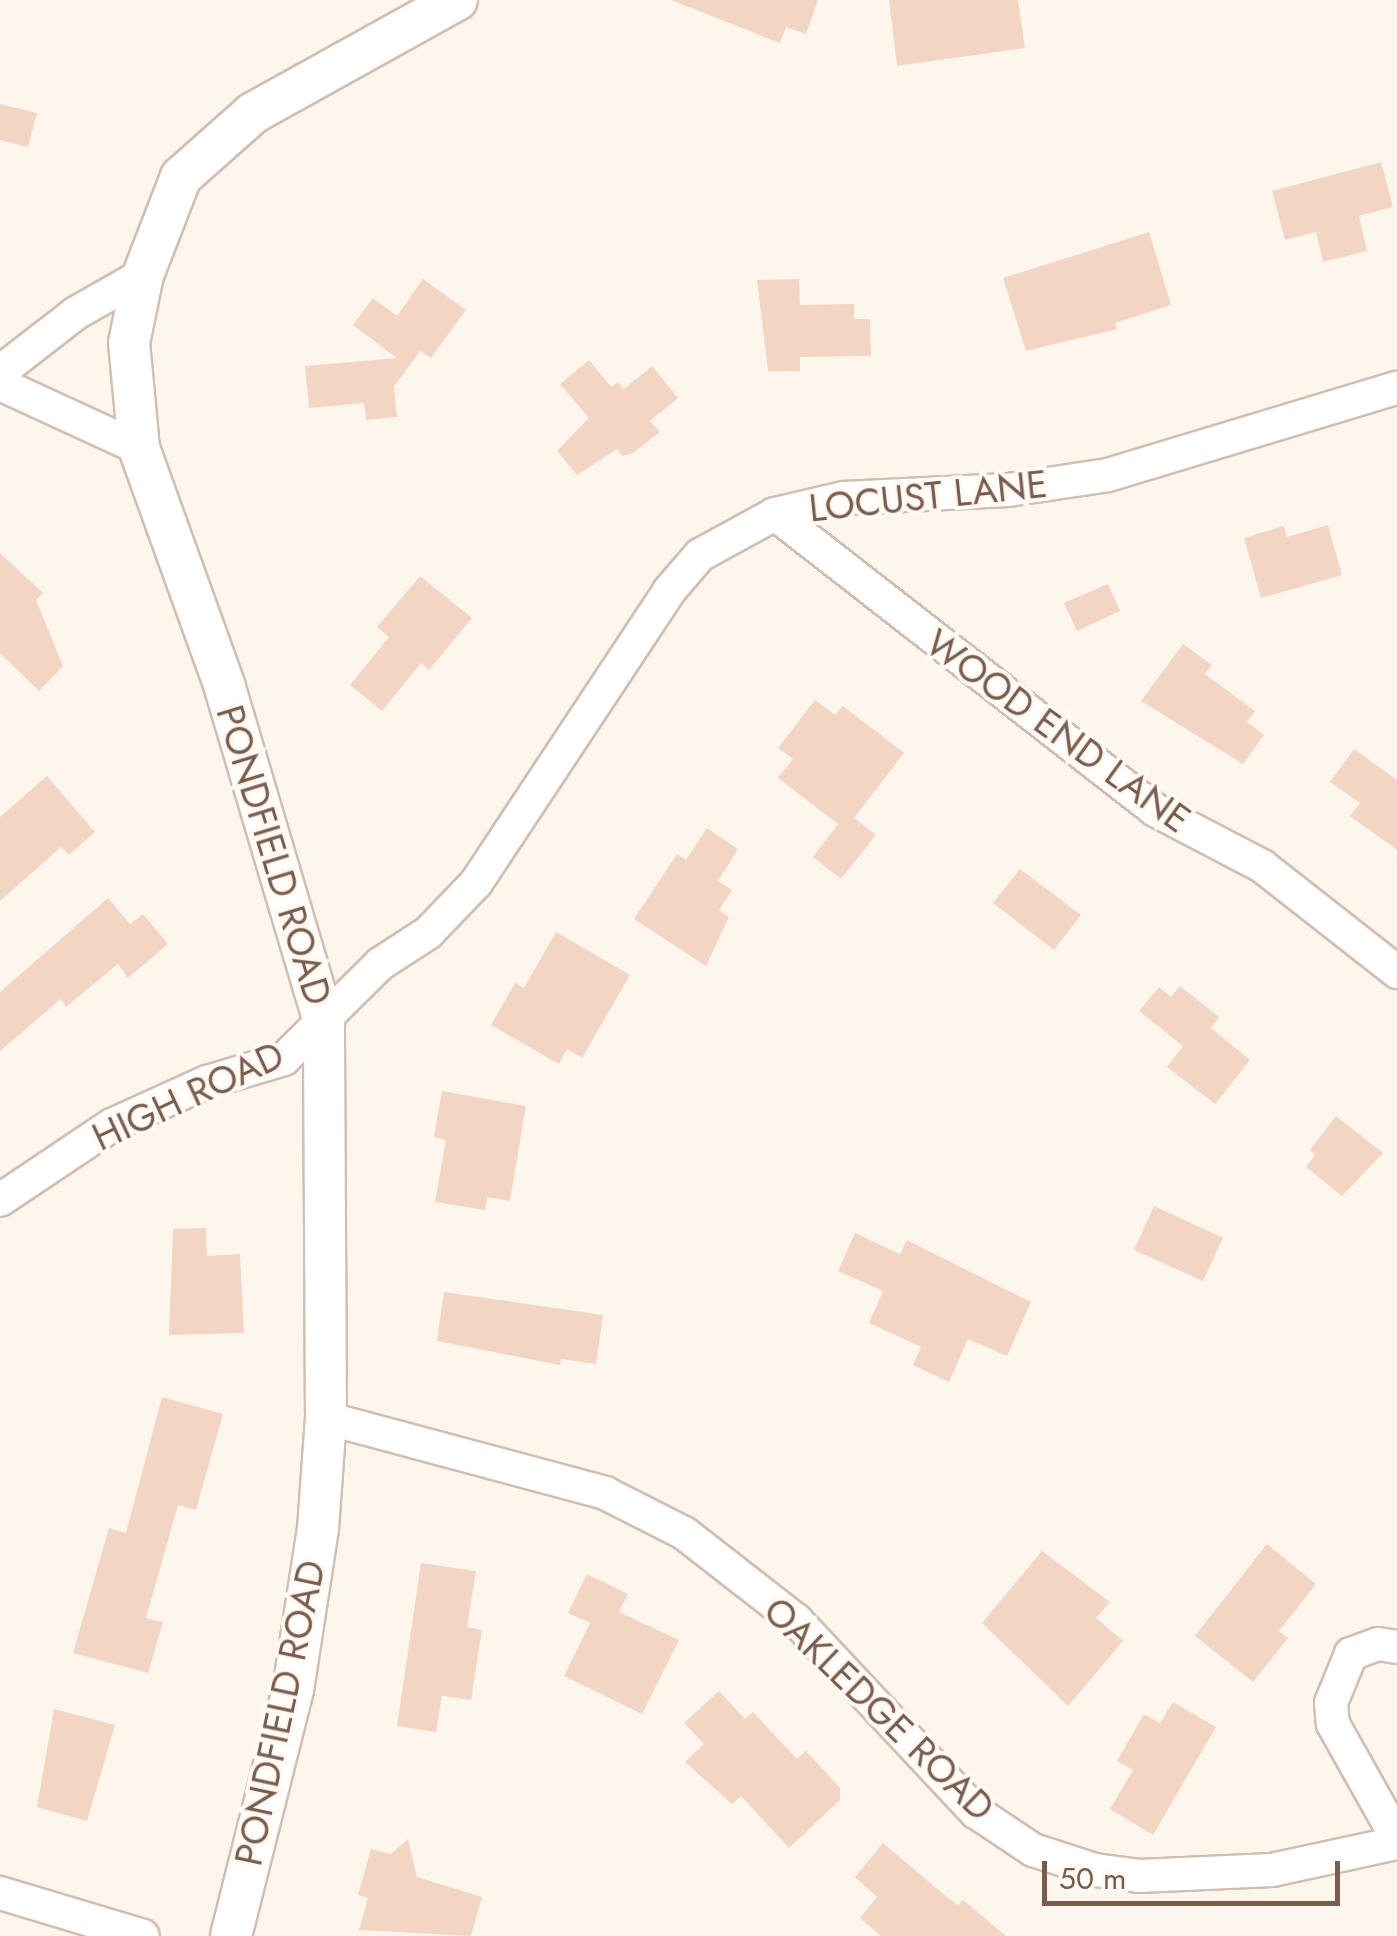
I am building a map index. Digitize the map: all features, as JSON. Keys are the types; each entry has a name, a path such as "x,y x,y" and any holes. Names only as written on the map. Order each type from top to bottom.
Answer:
{"street":[{"name":"PONDFIELD ROAD","path":"231,1936 293,1690 318,1529 326,1418 324,1022 314,968 224,687 139,448 129,343 143,276 181,177 253,113 457,0"},
{"path":"0,372 76,313 143,276"},
{"path":"0,384 139,448"},
{"name":"LOCUST LANE","path":"324,1022 380,964 428,934 476,883 669,592 700,556 775,514 844,498 1008,490 1108,475 1397,388"},
{"name":"WOOD END LANE","path":"775,514 1154,810 1262,866 1397,972"},
{"name":"HIGH ROAD","path":"0,1200 112,1125 207,1082 284,1059 324,1022"},
{"name":"OAKLEDGE ROAD","path":"326,1418 605,1493 684,1532 797,1621 976,1812 1032,1850 1095,1870 1138,1876 1272,1870 1397,1840 1334,1724 1331,1703 1350,1654 1378,1644 1397,1646"},
{"path":"0,1893 143,1936"}],"building":[{"path":"671,0 818,0 806,34 786,27 780,43"},
{"path":"889,0 1018,0 1025,48 897,66"},
{"path":"0,104 37,113 28,147 0,140"},
{"path":"1381,162 1393,207 1359,216 1367,251 1323,262 1316,232 1285,240 1272,191"},
{"path":"1149,232 1171,305 1115,323 1117,329 1026,351 1003,278"},
{"path":"423,279 466,310 431,358 420,351 394,387 397,417 366,420 364,403 309,408 305,366 397,358 353,325 373,298 397,316"},
{"path":"799,279 800,305 854,304 854,319 870,319 871,356 800,357 800,371 768,371 757,280"},
{"path":"589,360 611,387 618,382 624,389 652,366 678,398 650,421 660,432 633,453 622,456 617,449 577,475 557,451 589,418 560,384"},
{"path":"1328,525 1342,575 1261,598 1244,538 1284,526 1287,537"},
{"path":"0,553 43,593 36,600 63,666 39,691 0,653"},
{"path":"420,576 472,618 429,670 421,663 382,711 350,685 389,637 377,627"},
{"path":"1108,584 1120,611 1077,631 1064,603"},
{"path":"1183,644 1212,665 1205,674 1255,711 1247,722 1264,735 1243,764 1141,701"},
{"path":"815,700 835,715 843,706 904,753 854,818 876,835 841,879 813,857 838,824 778,778 793,759 778,748"},
{"path":"1354,749 1397,780 1397,850 1350,816 1360,803 1330,782"},
{"path":"47,776 95,832 69,855 61,847 0,901 0,817"},
{"path":"707,828 738,849 718,881 732,890 719,910 729,917 706,966 634,919 677,854 686,860"},
{"path":"1020,869 1081,915 1054,950 993,903"},
{"path":"108,898 130,924 143,914 168,944 128,978 118,964 66,1007 61,999 0,1051 0,992"},
{"path":"556,932 630,975 582,1058 567,1049 559,1064 491,1025 515,983 524,988"},
{"path":"1180,986 1219,1017 1211,1028 1250,1060 1215,1104 1167,1067 1183,1046 1139,1011 1159,987 1171,997"},
{"path":"442,1091 526,1106 510,1201 487,1197 485,1210 435,1202 446,1140 434,1137"},
{"path":"1336,1116 1383,1153 1342,1196 1306,1167 1315,1155 1310,1150"},
{"path":"1154,1206 1223,1238 1203,1281 1134,1250"},
{"path":"206,1228 207,1256 240,1254 244,1333 169,1335 173,1229"},
{"path":"855,1233 900,1254 907,1240 1031,1302 1007,1356 968,1339 949,1382 913,1365 921,1347 869,1323 883,1291 838,1271"},
{"path":"444,1292 603,1315 596,1364 561,1359 560,1365 437,1341"},
{"path":"162,1397 223,1414 196,1510 178,1505 146,1618 163,1622 148,1673 73,1653 109,1528 126,1533"},
{"path":"1267,1544 1316,1584 1279,1631 1288,1638 1253,1682 1195,1636"},
{"path":"1042,1551 1110,1602 1096,1618 1123,1641 1068,1706 982,1623"},
{"path":"421,1563 476,1571 467,1627 482,1630 471,1700 442,1696 436,1732 397,1726"},
{"path":"587,1574 628,1594 619,1612 679,1640 642,1714 564,1676 590,1623 568,1613"},
{"path":"719,1691 745,1719 753,1712 797,1759 806,1751 840,1788 840,1800 789,1848 741,1796 732,1804 685,1762 704,1744 684,1723"},
{"path":"1173,1702 1216,1727 1153,1835 1110,1809 1133,1770 1117,1761 1144,1714 1160,1723"},
{"path":"54,1709 115,1725 87,1821 37,1807"},
{"path":"408,1839 417,1877 482,1897 471,1936 359,1930 368,1898 358,1895 371,1849 391,1854"},
{"path":"883,1843 948,1898 958,1905 963,1900 1006,1936 881,1936 860,1918 877,1897 855,1877"}]}
